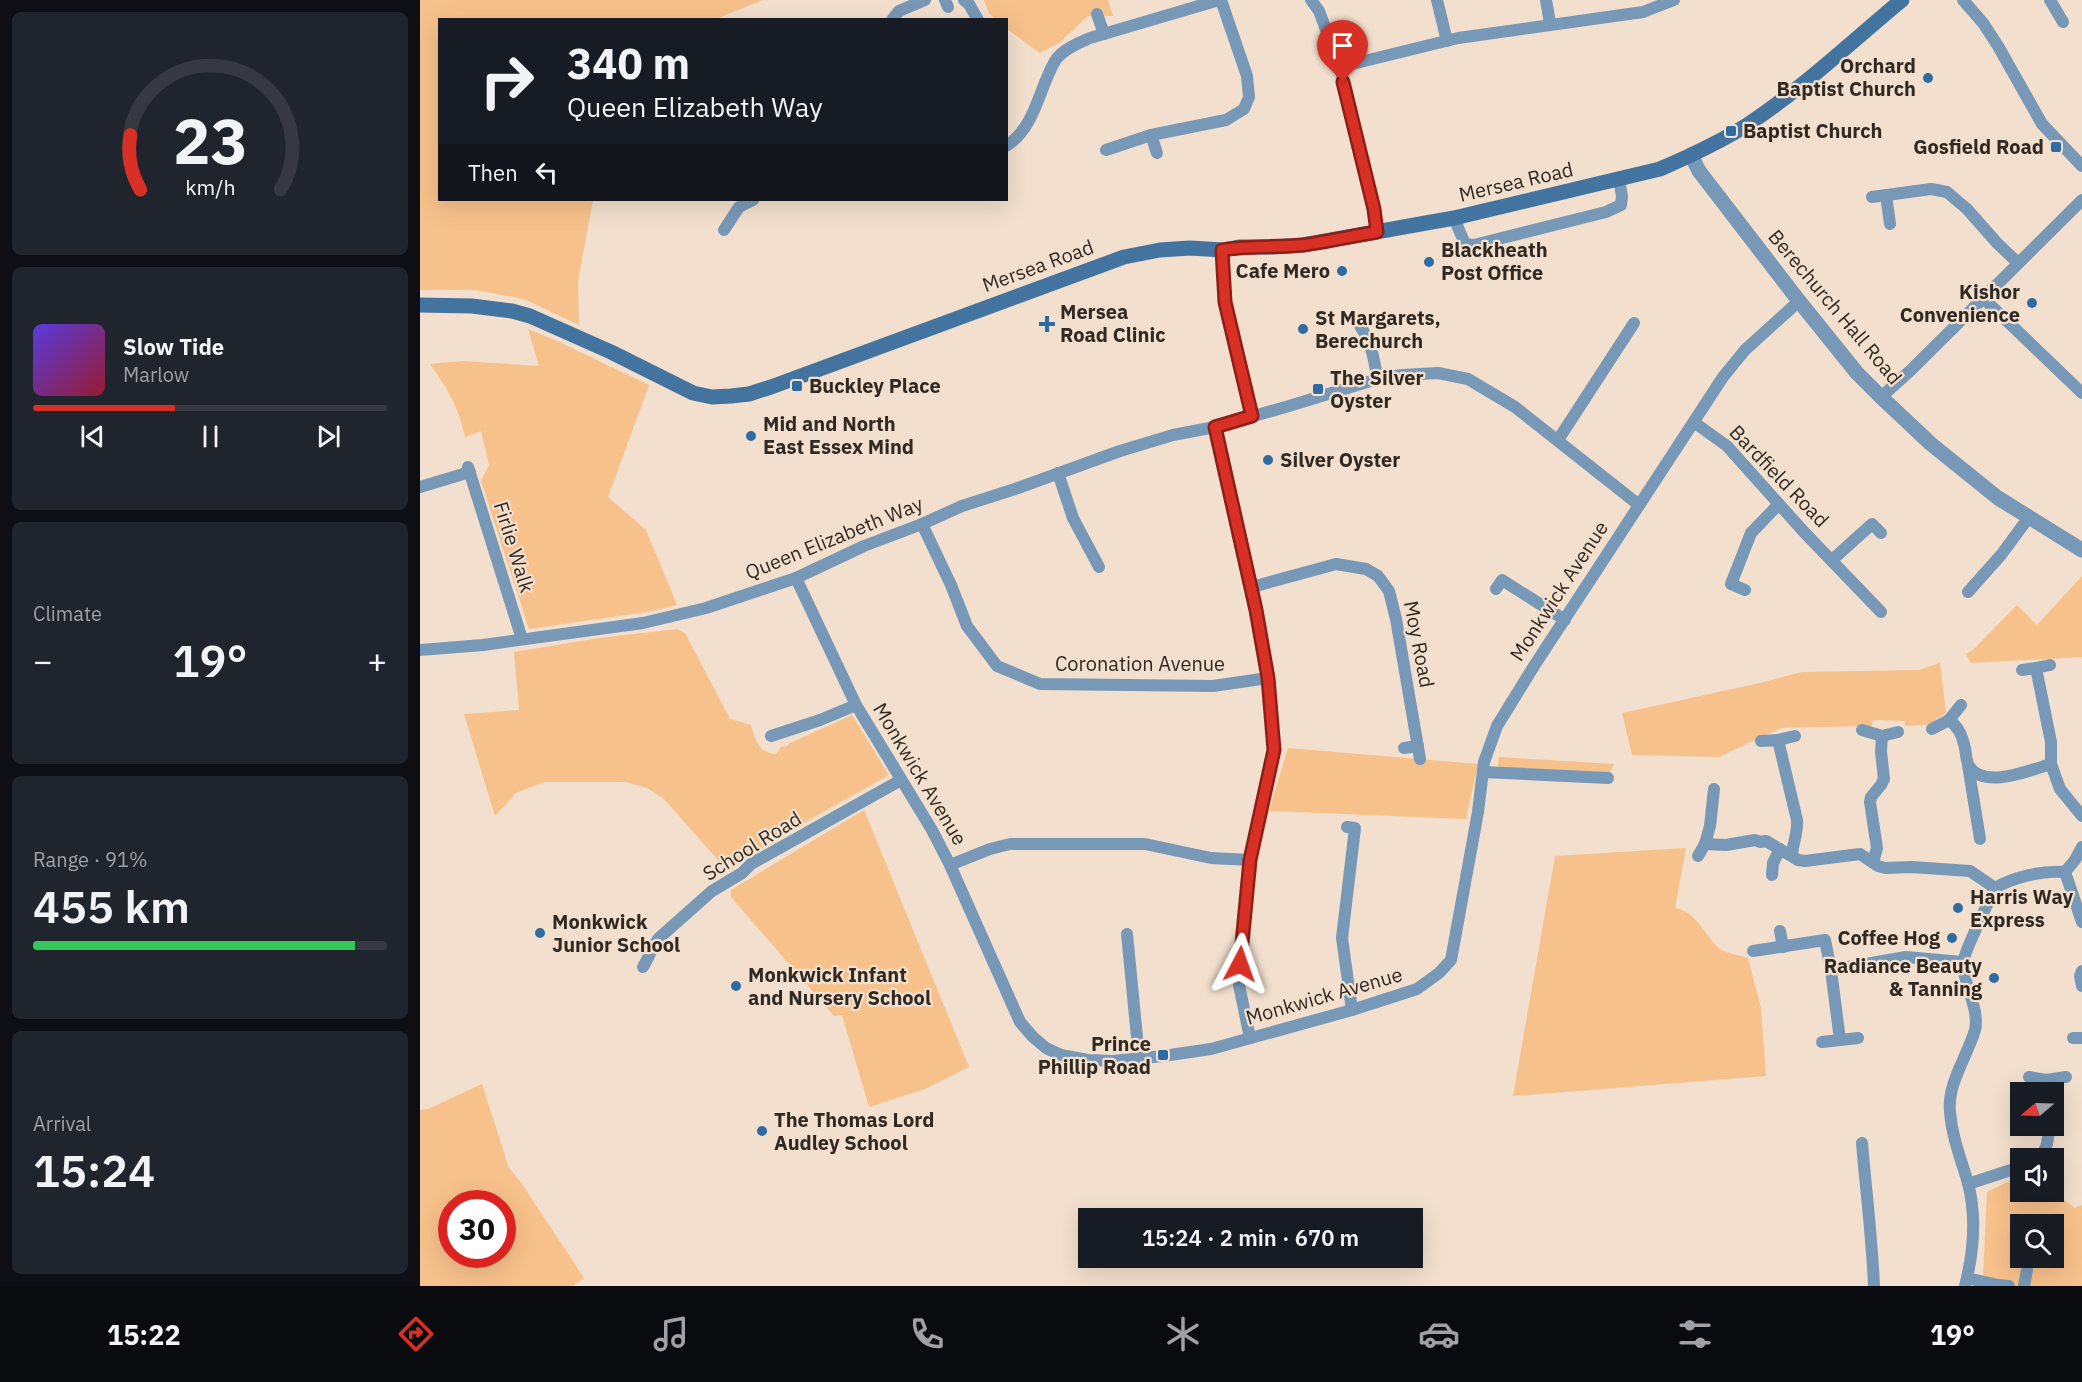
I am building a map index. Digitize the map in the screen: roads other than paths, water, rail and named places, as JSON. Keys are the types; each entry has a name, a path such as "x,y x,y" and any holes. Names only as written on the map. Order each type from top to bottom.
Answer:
{"main road":[{"name":"Mersea Road","path":"420,305 472,306 512,311 530,316 611,352 693,393 712,397 749,393 771,387 1124,257 1160,250 1190,248 1222,250 1303,244 1377,232 1454,218 1660,169 1691,156 1746,125 1776,104 1902,0"}],"street":[{"path":"893,18 899,10 926,0"},
{"path":"964,0 977,18"},
{"path":"1008,144 1023,133 1056,60 1072,46 1104,34 1220,0 1247,76 1249,97 1244,109 1226,120 1151,135 1106,150"},
{"path":"1311,0 1319,11 1340,67 1374,209 1377,232"},
{"path":"1437,0 1447,41"},
{"path":"1546,0 1550,23"},
{"path":"1340,67 1447,41 1550,23 1643,12 1674,0"},
{"path":"1963,0 1983,23 1998,46 2042,124 2082,166"},
{"path":"2050,0 2063,21"},
{"path":"1097,14 1104,34"},
{"path":"1151,135 1157,153"},
{"name":"Berechurch Hall Road","path":"1691,156 1699,171 1857,373 1931,444 1967,474 1998,498 2082,550"},
{"path":"1454,218 1465,244 1474,245 1606,212 1621,205 1619,180"},
{"path":"1872,197 1930,189 1947,192 1967,208 1997,243 2019,263"},
{"path":"1886,195 1890,225"},
{"path":"1881,397 2082,200"},
{"path":"724,230 739,207 751,201"},
{"path":"1222,250 1225,302 1252,416"},
{"path":"1983,298 2080,387"},
{"name":"Monkwick Avenue","path":"796,578 856,705 933,830 1020,1022 1033,1037 1046,1048 1061,1055 1088,1060 1113,1061 1211,1049 1352,1010 1417,989 1439,973 1450,960 1484,762 1497,726 1723,377 1745,350 1799,301"},
{"path":"1360,326 1367,338 1376,365 1377,379"},
{"path":"1558,440 1628,327"},
{"name":"Queen Elizabeth Way","path":"420,650 447,649 643,623 685,614 796,578 864,546 962,506 1058,473 1173,435 1215,427 1377,379 1402,375 1438,373 1468,379 1515,407 1639,505"},
{"name":"Bardfield Road","path":"1695,423 1727,446 1881,612"},
{"path":"1215,427 1252,587 1268,678 1274,750 1250,860 1239,985 1250,1038"},
{"name":"Firlie Walk","path":"420,487 469,470 522,639"},
{"path":"1058,473 1073,518 1099,567"},
{"path":"1745,590 1731,584 1751,533 1779,504"},
{"path":"1968,592 2001,555 2029,518"},
{"name":"Coronation Avenue","path":"922,524 951,585 967,627 997,666 1040,684 1213,686 1268,678"},
{"path":"1832,560 1872,524 1881,533"},
{"name":"Moy Road","path":"1252,587 1335,564 1366,569 1378,576 1389,591 1396,619 1420,759"},
{"path":"1502,580 1565,620"},
{"path":"2022,670 2050,665"},
{"path":"2036,668 2051,742 2051,764 2060,789 2082,816"},
{"path":"771,735 820,720 856,705"},
{"path":"1932,729 1949,720 1961,705"},
{"path":"1949,720 1955,724 1961,734 1980,839"},
{"path":"1862,730 1882,736 1898,732"},
{"path":"1761,741 1795,736"},
{"path":"1873,862 1876,848 1870,797 1884,779 1882,736"},
{"path":"1772,875 1773,863 1792,846 1798,832 1778,740"},
{"path":"1404,748 1418,746"},
{"path":"1968,764 1975,773 1987,777 2006,776 2051,764"},
{"path":"1483,772 1608,778"},
{"name":"School Road","path":"642,967 659,938 712,891 742,873 752,864 901,780"},
{"path":"1698,856 1705,844 1710,826 1714,789"},
{"path":"1352,1010 1342,938 1356,828"},
{"path":"1705,844 1726,845 1755,840 1766,841 1798,860 1805,861 1860,854 1885,868 1911,867 1970,871 1995,888"},
{"path":"950,865 990,849 1010,844 1145,844 1211,858 1250,860"},
{"path":"2065,872 2082,847"},
{"path":"2009,1286 1966,1282 1973,1255 1974,1217 1968,1184 1954,1140 1950,1110 1960,1065 1976,1028 1973,1005 1962,962 1995,888 2003,883 2052,870 2065,872"},
{"path":"2065,872 2082,922"},
{"path":"1780,931 1784,947"},
{"path":"1127,934 1139,1058"},
{"path":"1753,951 1825,940 1840,1040"},
{"path":"1831,970 1906,957 1962,962"},
{"path":"2082,971 2080,976 2082,986"},
{"path":"1822,1042 1858,1038"},
{"path":"2029,1077 2038,1082"},
{"path":"2055,1082 2066,1077"},
{"path":"1862,1143 1866,1197 1871,1226 1874,1286"},
{"path":"1968,1184 2010,1170"},
{"path":"2024,1286 2026,1270"}],"place":[{"name":"Orchard Baptist Church","path":"1928,78"},
{"name":"Baptist Church","path":"1731,131"},
{"name":"Gosfield Road","path":"2056,147"},
{"name":"Blackheath Post Office","path":"1429,262"},
{"name":"Cafe Mero","path":"1342,271"},
{"name":"Kishor Convenience","path":"2032,303"},
{"name":"Mersea Road Clinic","path":"1047,324"},
{"name":"St Margarets, Berechurch","path":"1303,329"},
{"name":"Buckley Place","path":"797,386"},
{"name":"The Silver Oyster","path":"1318,389"},
{"name":"Mid and North East Essex Mind","path":"751,436"},
{"name":"Silver Oyster","path":"1268,460"},
{"name":"Harris Way Express","path":"1958,908"},
{"name":"Monkwick Junior School","path":"540,933"},
{"name":"Coffee Hog","path":"1952,938"},
{"name":"Radiance Beauty & Tanning","path":"1994,978"},
{"name":"Monkwick Infant and Nursery School","path":"736,986"},
{"name":"Prince Phillip Road","path":"1163,1055"},
{"name":"The Thomas Lord Audley School","path":"762,1131"}]}
